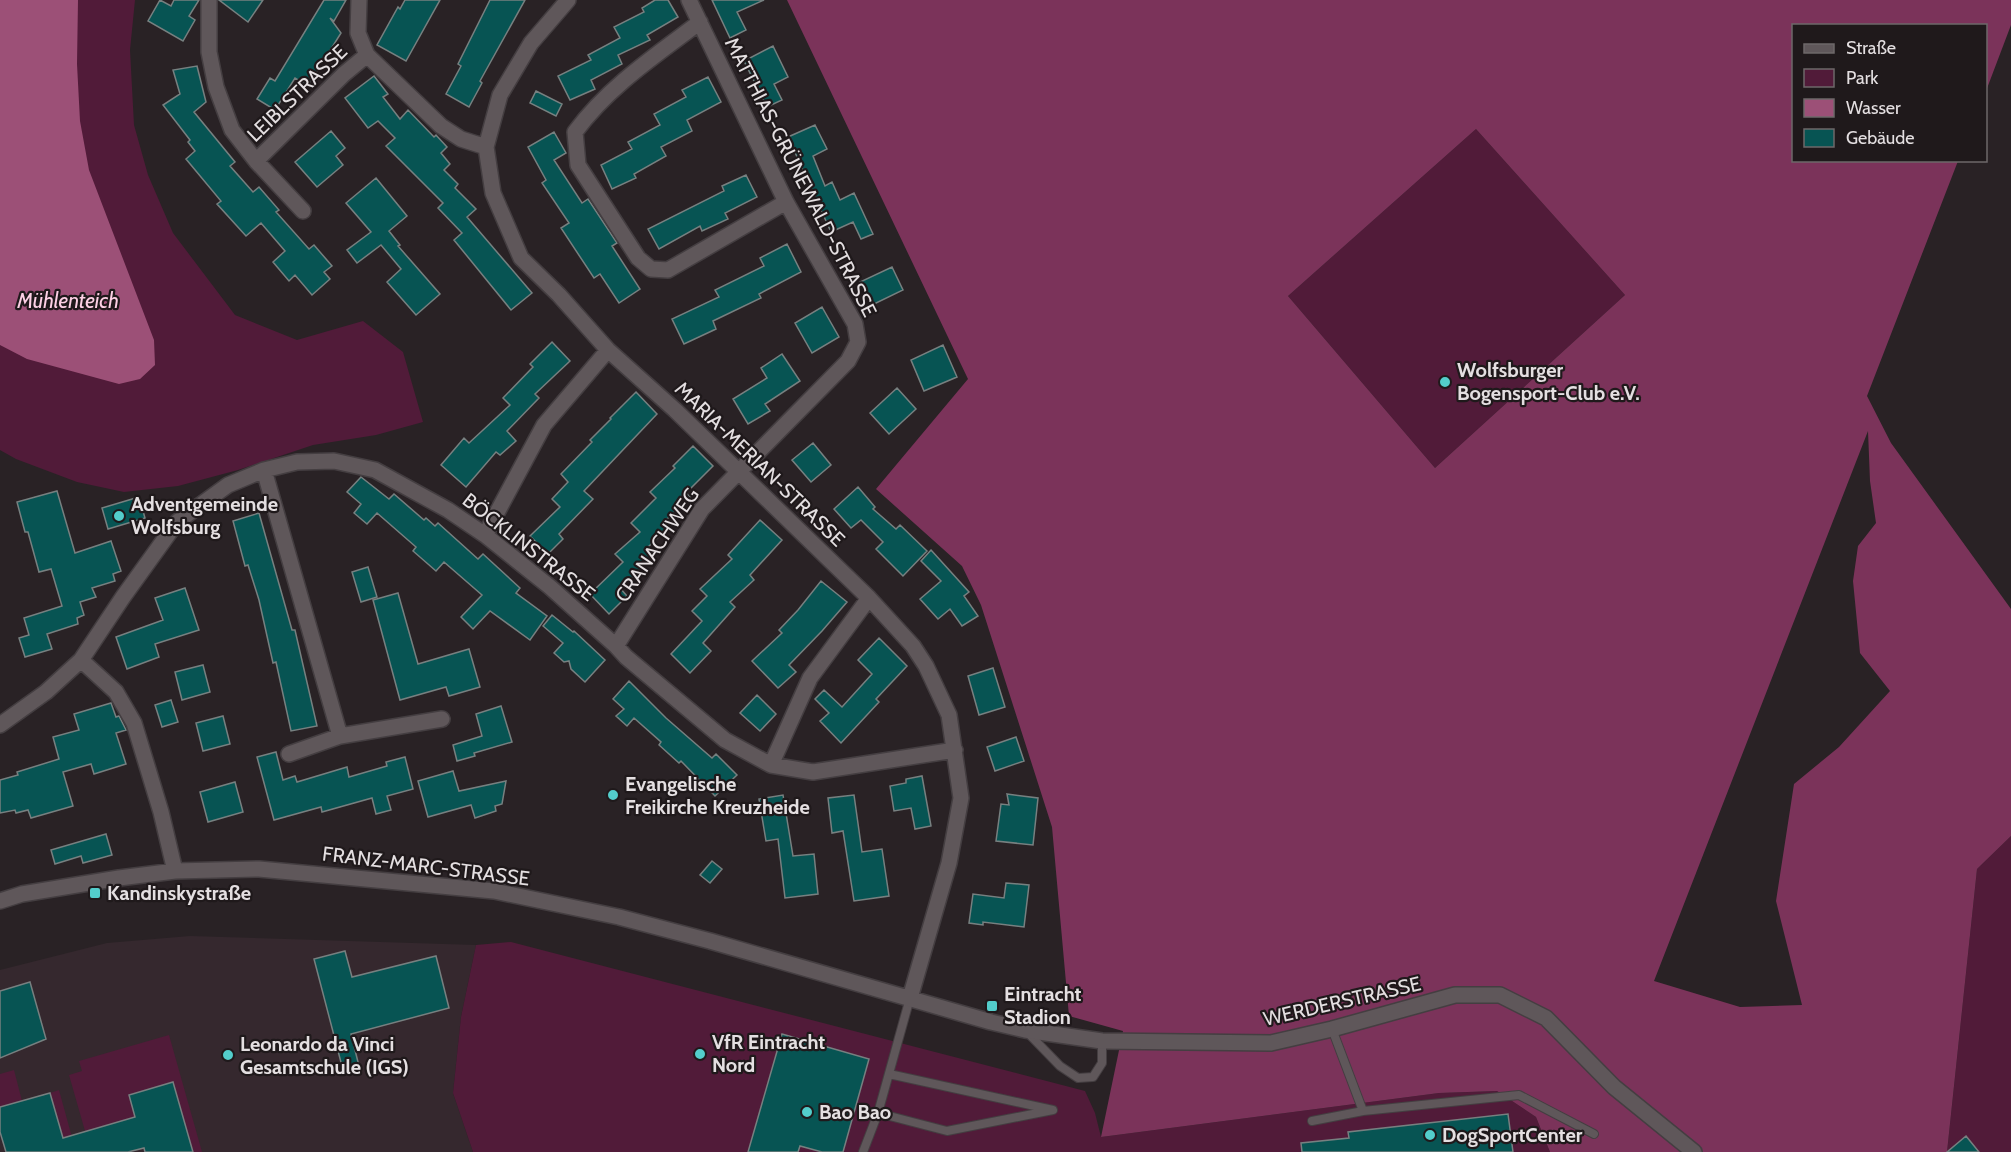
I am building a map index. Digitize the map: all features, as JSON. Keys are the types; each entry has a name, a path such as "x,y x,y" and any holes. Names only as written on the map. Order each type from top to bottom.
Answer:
{"street":[{"name":"LEIBLSTRASSE","path":"209,0 209,52 216,87 232,130 256,161 303,212"},
{"path":"359,0 358,33 366,55 405,89 441,126 461,139 486,147"},
{"name":"MARIA-MERIAN-STRASSE","path":"568,0 531,43 500,95 486,147 493,193 521,258 559,295 609,350 675,410 869,598 913,646 926,666 949,715 961,798 949,863 910,998"},
{"name":"MATTHIAS-GRÜNEWALD-STRASSE","path":"689,0 786,202 855,324 858,342 848,361 737,472"},
{"path":"700,22 635,70 587,115 575,132 578,165 638,258 651,268 668,270 786,202"},
{"name":"LEIBLSTRASSE","path":"256,161 366,55"},
{"path":"484,535 544,425 609,350"},
{"name":"BÖCKLINSTRASSE","path":"0,725 46,692 81,660 177,522 228,485 264,470 297,462 334,461 375,470 448,510 484,535 550,587 626,657 725,740 771,765 813,772 955,750"},
{"path":"264,470 340,736"},
{"name":"CRANACHWEG","path":"616,646 702,509 737,472"},
{"path":"771,765 810,678 869,598"},
{"path":"81,660 116,692 134,723 159,802 175,871"},
{"path":"289,754 340,736 442,719"},
{"name":"FRANZ-MARC-STRASSE","path":"0,901 22,894 92,881 175,871 259,869 494,891 619,917 910,998"},
{"name":"WERDERSTRASSE","path":"910,998 1025,1030 1102,1041 1271,1043 1332,1029 1455,995 1500,995 1546,1018 1614,1087 1694,1152"}],"lane":[{"path":"863,1152 878,1113 910,998"},
{"path":"1332,1029 1363,1111"},
{"path":"1025,1030 1060,1066 1078,1078 1093,1077 1102,1063 1102,1041"},
{"path":"878,1113 947,1131 1053,1110 889,1074"},
{"path":"1311,1121 1363,1111 1519,1095 1594,1134"}],"shaded area":[{"path":"787,0 2011,0 2011,25 1987,88 1987,24 1792,24 1792,162 1958,162 1867,396 1891,443 2011,609 2011,836 1977,869 1947,1152 1550,1152 1536,1117 1497,1091 1439,1093 1101,1137 1123,1031 1069,1016 1052,827 981,605 962,566 876,489 968,379","holes":["1476,129 1625,295 1435,468 1288,296","1868,431 1870,481 1876,523 1858,546 1853,581 1860,653 1890,691 1839,747 1794,784 1776,901 1802,1005 1740,1007 1654,981"]},
{"name":"Leonardo da Vinci Gesamtschule (IGS)","path":"190,936 476,945 461,1017 453,1093 473,1152 0,1152 0,970 107,943"}],"green space":[{"path":"0,0 135,0 130,50 134,125 148,175 173,233 235,315 297,340 363,321 403,352 423,422 376,435 313,445 238,470 178,486 124,492 77,482 16,459 0,450"},
{"name":"Wolfsburger Bogensport-Club e.V.","path":"1476,129 1625,295 1435,468 1288,296"},
{"path":"2011,836 2011,1152 1947,1152 1977,869"},
{"name":"VfR Eintracht Nord","path":"511,942 1085,1091 1095,1113 1101,1137 1439,1093 1497,1091 1536,1117 1550,1152 473,1152 453,1093 461,1017 476,945"},
{"path":"169,1035 202,1152 193,1152 173,1082 129,1095 135,1117 85,1131 69,1075 82,1071 79,1061"},
{"path":"14,1070 22,1101 0,1107 0,1074"},
{"path":"59,1090 76,1152 67,1152 50,1093"}],"water":[{"name":"Mühlenteich","path":"0,0 78,0 77,64 80,121 89,170 154,340 155,365 140,379 119,384 27,359 0,345"}],"building":[{"path":"160,0 171,6 174,0 199,0 189,16 195,20 183,41 148,21"},
{"path":"219,0 263,0 248,22"},
{"path":"324,0 346,0 334,21 330,18 341,33 308,86 295,78 275,110 257,99 270,78 275,81"},
{"path":"405,0 440,0 406,61 377,45 398,7 400,9"},
{"path":"490,0 525,0 480,81 482,83 469,107 446,94 461,66 458,64"},
{"path":"655,0 668,0 678,17 647,35 650,40 618,55 622,64 591,80 595,89 570,100 558,76 591,60 588,55 620,38 614,27 644,12 642,8"},
{"path":"712,0 764,0 737,12 746,30 730,38"},
{"path":"773,46 788,77 774,84 782,100 767,107 744,61"},
{"path":"197,66 206,102 194,112 235,162 230,166 253,192 259,187 279,210 276,212 309,249 314,245 332,266 324,272 330,279 312,295 295,275 289,281 273,262 285,251 261,223 246,236 217,204 221,201 186,159 195,151 188,142 190,140 163,105 180,94 173,70"},
{"path":"374,76 388,94 383,97 400,119 408,110 447,147 441,153 450,164 444,170 458,184 455,188 476,209 467,217 532,293 511,310 454,240 462,233 438,208 443,203 386,146 395,138 378,121 368,128 345,98"},
{"path":"708,77 721,102 687,120 692,131 661,147 666,156 634,174 636,178 612,189 601,165 632,149 628,142 660,125 654,114 686,97 682,90"},
{"path":"536,91 562,104 556,116 530,103"},
{"path":"815,125 827,149 813,156 825,186 832,182 840,200 854,193 873,234 861,239 853,222 831,232 788,137"},
{"path":"331,131 345,148 336,156 343,165 317,187 295,162"},
{"path":"554,132 566,153 554,160 582,203 588,199 617,243 612,246 640,289 619,303 600,274 594,278 561,228 569,223 542,183 546,180 528,147"},
{"path":"746,175 757,197 725,213 728,219 702,231 700,226 659,249 648,229 724,191 722,186"},
{"path":"376,178 407,216 389,231 400,245 398,246 440,294 416,315 387,282 401,269 381,245 357,263 347,250 371,232 346,203"},
{"path":"787,244 801,272 759,294 761,298 713,321 716,329 684,344 672,319 719,297 715,290 764,266 760,258"},
{"path":"892,267 903,290 872,305 860,282"},
{"path":"822,307 839,337 812,353 795,323"},
{"path":"552,342 570,361 535,394 539,398 507,431 516,441 500,455 496,452 466,487 441,465 464,438 469,443 510,405 503,398 533,367 530,364"},
{"path":"943,345 957,377 924,391 911,360"},
{"path":"782,354 800,381 765,404 770,411 748,424 733,399 767,378 761,368"},
{"path":"897,388 916,409 889,434 870,413"},
{"path":"636,392 657,414 584,491 593,499 559,534 563,539 548,554 530,536 560,507 552,499 568,482 561,474"},
{"path":"813,443 831,465 811,482 792,460"},
{"path":"693,446 713,466 686,493 690,497 665,521 670,526 647,548 655,558 620,588 627,596 609,614 590,594 623,562 615,554 640,532 631,523 656,498 650,492 675,468 673,466"},
{"path":"361,477 389,499 394,494 424,520 426,518 435,526 438,523 478,559 483,554 520,588 516,593 547,616 530,640 490,611 473,629 461,617 482,595 444,562 436,571 413,551 416,547 377,513 367,524 354,513 361,504 347,492"},
{"path":"858,487 875,507 873,509 896,529 900,525 927,551 903,576 876,549 883,542 861,520 851,528 834,509"},
{"path":"57,491 75,553 111,541 121,571 113,574 115,581 92,588 96,597 80,602 84,615 77,618 78,624 47,634 52,649 25,657 19,638 29,635 24,618 62,606 51,569 39,572 17,502"},
{"path":"139,497 145,518 108,529 102,508"},
{"path":"259,513 292,630 295,630 317,726 291,731 276,662 273,663 259,600 248,565 245,566 233,521"},
{"path":"760,520 782,540 750,575 754,580 730,602 735,607 703,643 711,651 690,673 671,654 702,621 692,611 707,596 700,589 732,559 728,555"},
{"path":"931,550 969,592 964,596 978,616 962,626 950,609 938,619 920,599 941,581 921,561"},
{"path":"368,567 377,597 361,602 352,572"},
{"path":"821,581 847,602 789,665 796,672 778,688 752,661 782,633 779,630"},
{"path":"185,588 199,630 155,644 159,657 127,669 116,637 163,620 155,598"},
{"path":"398,593 418,664 469,649 480,687 449,696 446,687 400,700 373,600"},
{"path":"552,615 574,631 605,660 585,682 571,669 569,661 564,662 554,653 563,643 543,626"},
{"path":"879,638 907,666 876,699 879,702 841,743 820,721 829,713 815,699 824,690 842,707 872,674 858,660"},
{"path":"203,665 210,692 182,700 175,672"},
{"path":"993,668 1005,707 979,715 968,676"},
{"path":"629,681 666,718 712,758 716,754 737,775 715,796 681,761 679,763 659,745 661,742 634,718 627,726 616,716 624,709 613,699"},
{"path":"757,695 776,714 760,731 740,713"},
{"path":"171,700 178,722 162,727 155,705"},
{"path":"111,703 116,717 119,716 126,730 116,733 126,764 94,774 91,764 63,772 73,806 31,818 28,810 0,813 0,780 18,775 17,772 59,759 53,737 79,730 74,714"},
{"path":"501,706 512,742 474,753 475,756 457,761 453,745 482,736 476,714"},
{"path":"223,716 230,744 203,751 196,723"},
{"path":"1016,737 1024,761 995,771 987,747"},
{"path":"276,752 283,780 295,776 297,782 347,767 349,777 387,766 386,762 405,757 413,789 387,796 391,810 376,814 372,798 322,812 321,807 274,820 257,757"},
{"path":"453,771 459,791 506,781 502,804 495,806 496,811 475,818 471,805 428,817 418,781"},
{"path":"922,776 931,826 915,829 911,808 894,811 890,786 906,783 906,779"},
{"path":"235,782 243,812 208,822 200,792"},
{"path":"1007,794 1038,798 1033,845 996,841 1001,804 1009,805"},
{"path":"783,795 793,856 814,854 818,894 785,898 778,839 766,841 759,799"},
{"path":"854,795 862,852 882,849 889,896 854,901 843,831 832,833 828,798"},
{"path":"106,834 112,855 83,863 81,856 55,864 51,850"},
{"path":"712,861 722,869 710,883 700,875"},
{"path":"1006,883 1029,885 1024,927 983,922 983,925 969,923 973,894 1004,898"},
{"path":"345,951 352,977 436,956 449,1008 351,1034 359,1066 343,1070 314,959"},
{"path":"30,982 46,1039 0,1058 0,991"},
{"name":"Bao Bao","path":"782,1034 869,1059 843,1152 822,1152 800,1146 798,1152 748,1152"},
{"path":"173,1082 193,1152 145,1152 144,1148 128,1152 6,1152 0,1132 0,1107 50,1093 63,1138 135,1117 129,1095"},
{"name":"DogSportCenter","path":"1508,1114 1513,1152 1302,1152 1301,1143 1349,1138 1348,1132"},
{"path":"1966,1136 1979,1152 1947,1152"}],"place":[{"name":"Wolfsburger Bogensport-Club e.V.","path":"1445,382"},
{"name":"Adventgemeinde Wolfsburg","path":"119,516"},
{"name":"Evangelische Freikirche Kreuzheide","path":"613,795"},
{"name":"Kandinskystraße","path":"95,893"},
{"name":"Eintracht Stadion","path":"992,1006"},
{"name":"VfR Eintracht Nord","path":"700,1054"},
{"name":"Leonardo da Vinci Gesamtschule (IGS)","path":"228,1055"},
{"name":"Bao Bao","path":"807,1112"},
{"name":"DogSportCenter","path":"1430,1135"}]}
